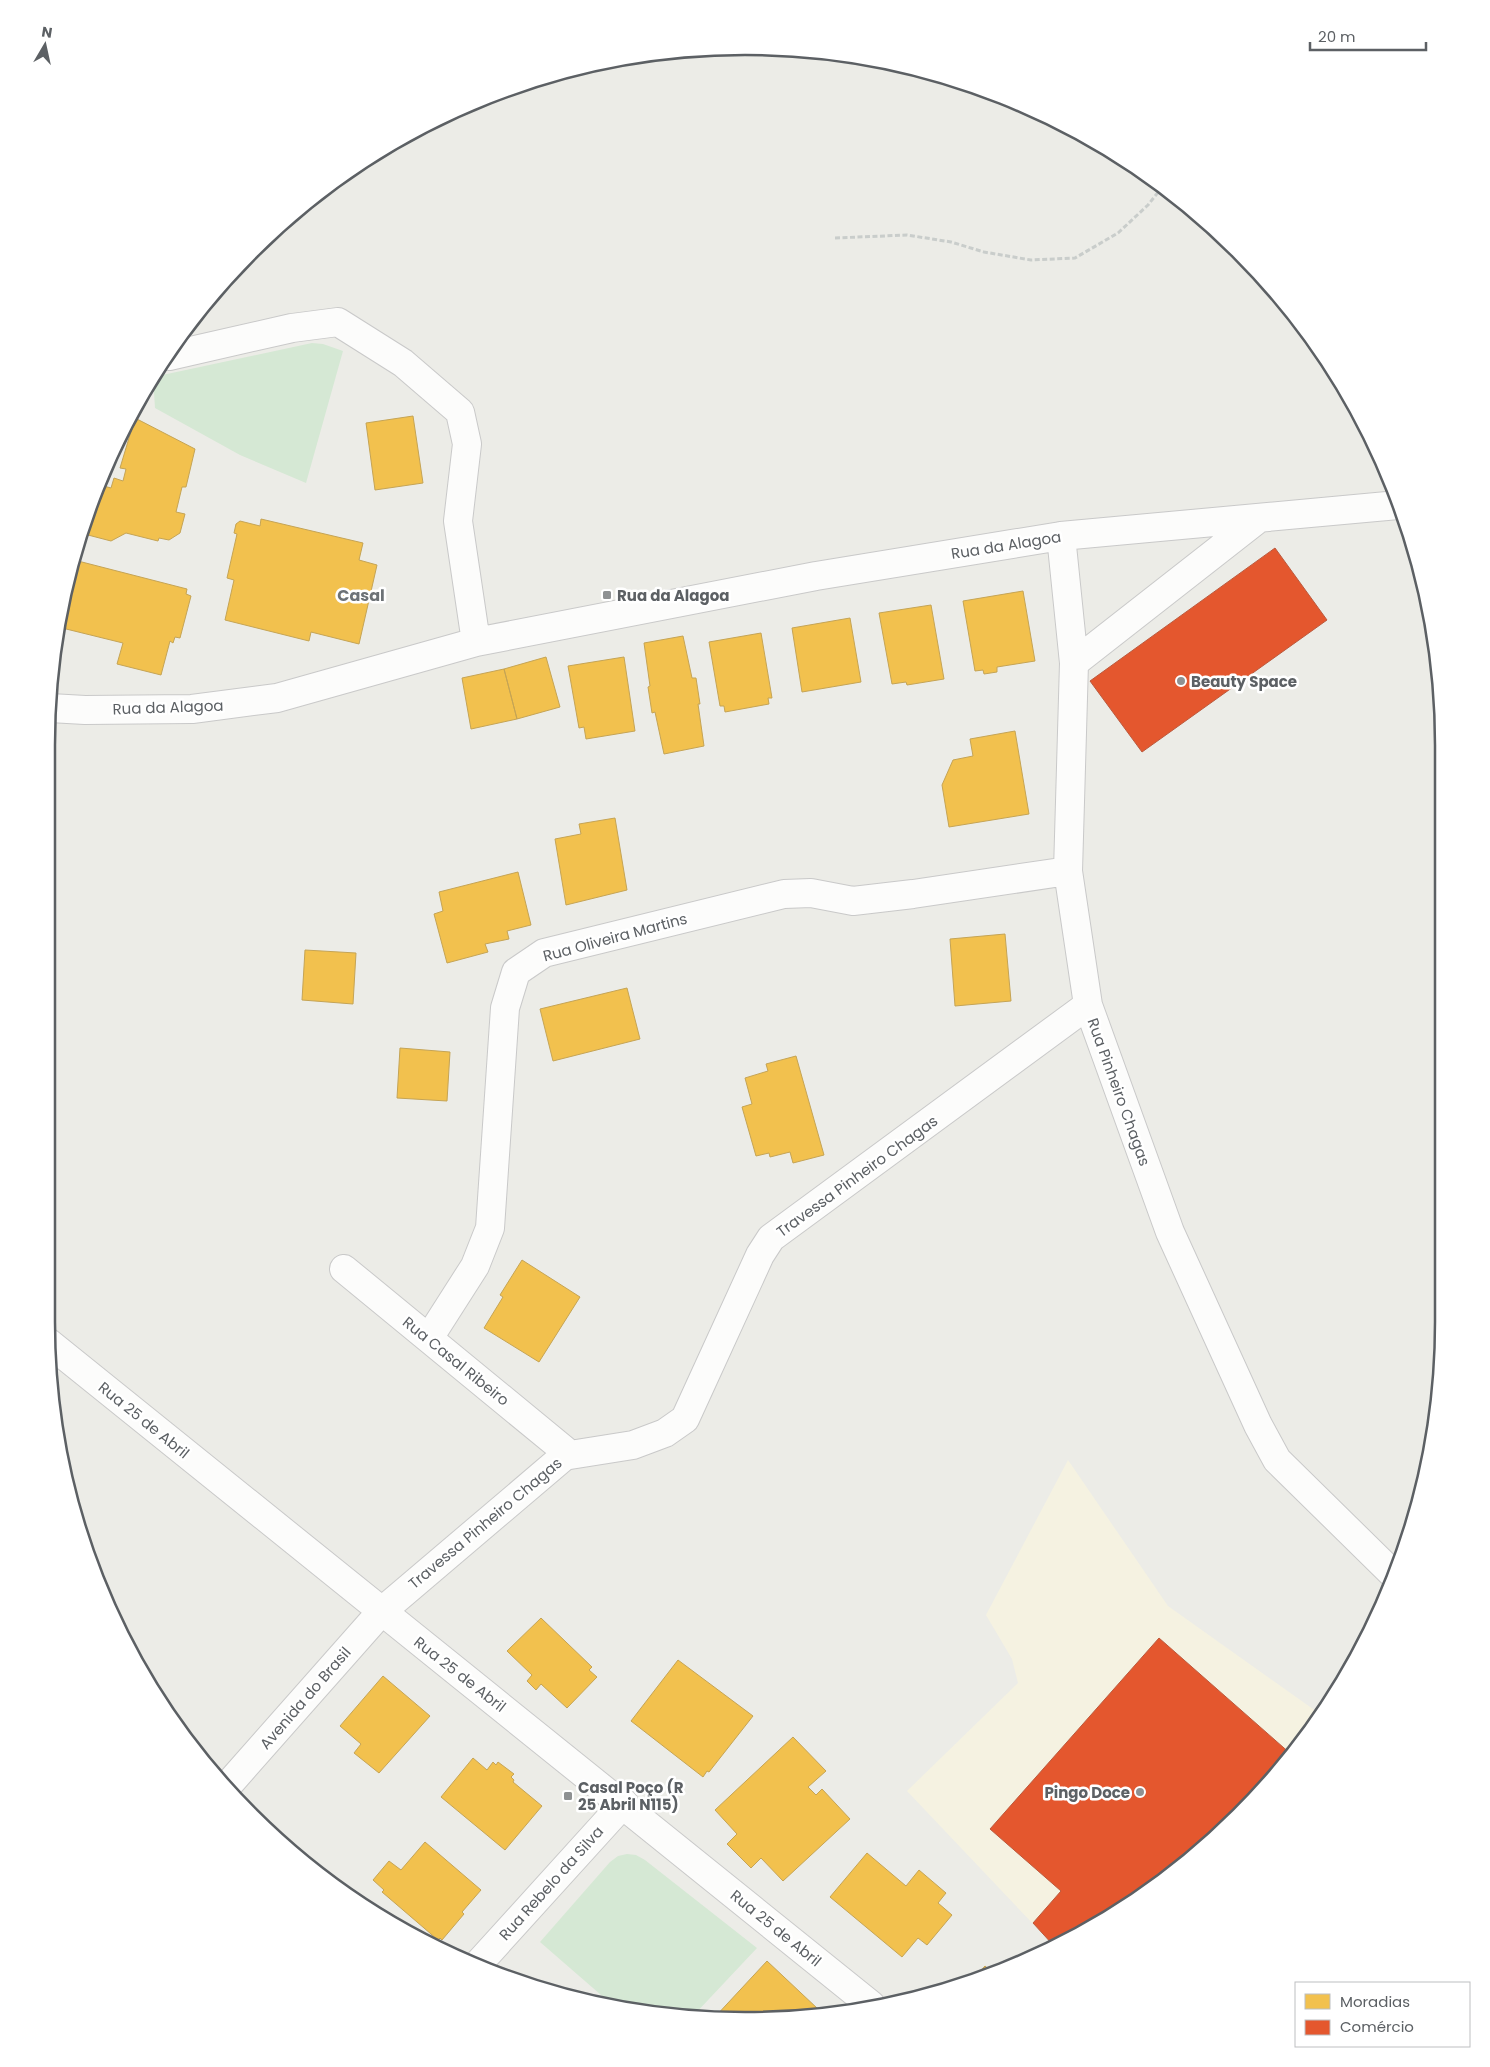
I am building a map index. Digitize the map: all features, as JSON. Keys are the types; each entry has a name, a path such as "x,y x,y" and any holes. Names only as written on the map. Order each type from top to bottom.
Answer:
{"street":[{"path":"177,354 292,328 338,322 403,364 460,412 467,444 458,521 476,642"},
{"name":"Rua da Alagoa","path":"56,708 85,710 192,709 277,698 476,642 816,576 1061,536 1391,505"},
{"path":"1074,663 1258,519"},
{"name":"Rua Pinheiro Chagas","path":"1061,536 1074,663 1068,870 1088,1005 1170,1232 1258,1425 1277,1460 1388,1569"},
{"name":"Rua Oliveira Martins","path":"429,1338 475,1266 490,1228 506,1008 516,972 544,953 784,894 811,893 852,901 912,894 1068,870"},
{"name":"Travessa Pinheiro Chagas","path":"381,1612 568,1453 570,1455 633,1445 665,1433 685,1419 760,1255 772,1238 1088,1005"},
{"name":"Rua Casal Ribeiro","path":"344,1270 568,1453"},
{"name":"Rua 25 de Abril","path":"56,1348 381,1612 624,1803 865,2001"},
{"name":"Avenida do Brasil","path":"231,1782 381,1612"},
{"name":"Rua Rebelo da Silva","path":"482,1959 624,1803"}],"path":[{"path":"835,238 907,235 951,242 984,252 1031,260 1075,258 1118,233 1148,205 1158,193"}],"shaded area":[{"path":"1068,1460 1168,1606 1315,1710 1264,1777 1200,1841 1128,1896 1090,1920 1049,1941 907,1791 1018,1683 1012,1659 986,1615"}],"green space":[{"path":"312,343 323,344 343,351 306,483 240,455 155,408 154,389 163,375"},
{"path":"636,1855 645,1860 757,1948 698,2011 604,1997 540,1942 610,1862 618,1856"}],"building: Moradias":[{"path":"413,416 423,483 375,490 366,423"},
{"path":"137,419 195,449 186,487 182,487 176,512 185,514 180,533 169,540 159,538 158,541 126,533 111,541 88,535 106,487 111,488 114,478 123,481 126,469 120,468 132,429"},
{"path":"261,519 363,543 359,560 377,565 359,644 311,632 309,641 225,620 234,580 227,578 237,534 234,533 236,524 240,521 260,526"},
{"path":"80,562 187,589 186,594 191,596 180,638 175,637 173,643 170,641 161,675 117,664 123,643 65,629"},
{"path":"1023,591 1035,661 997,667 997,672 984,674 983,670 975,671 963,601"},
{"path":"931,605 944,679 907,685 906,682 892,684 879,613"},
{"path":"850,618 861,682 802,692 792,628"},
{"path":"761,633 772,698 768,698 769,704 725,712 724,706 720,706 709,642"},
{"path":"683,636 692,678 696,678 704,746 664,754 655,712 652,713 644,643"},
{"path":"546,657 560,707 517,719 504,669"},
{"path":"624,657 635,731 586,739 584,727 579,728 568,666"},
{"path":"504,669 517,719 471,729 462,678"},
{"path":"1015,731 1029,814 949,827 942,785 953,760 973,756 970,739"},
{"path":"615,818 627,890 566,905 555,839 581,834 579,824"},
{"path":"518,872 531,925 507,931 509,939 485,944 488,952 447,963 434,914 443,911 439,892"},
{"path":"1005,934 1011,1001 955,1006 950,939"},
{"path":"305,950 356,953 353,1004 302,1000"},
{"path":"627,988 640,1039 553,1061 540,1009"},
{"path":"400,1048 450,1052 447,1101 397,1098"},
{"path":"796,1056 824,1155 793,1163 790,1152 770,1157 769,1153 756,1156 742,1107 752,1104 745,1078 768,1071 766,1064"},
{"path":"522,1260 580,1297 539,1362 484,1328 503,1297 500,1295"},
{"path":"541,1618 592,1667 589,1670 597,1677 567,1708 541,1684 536,1690 527,1681 532,1675 507,1651"},
{"path":"678,1660 753,1716 703,1777 631,1721"},
{"path":"383,1676 430,1716 379,1773 354,1753 361,1744 340,1726"},
{"path":"793,1737 826,1771 808,1787 816,1795 822,1789 850,1819 783,1881 761,1858 751,1868 727,1844 737,1834 715,1810"},
{"path":"473,1758 487,1770 493,1762 496,1765 498,1762 514,1774 511,1777 514,1780 513,1782 542,1806 505,1850 441,1797"},
{"path":"425,1842 481,1890 442,1940 440,1938 438,1940 382,1892 384,1890 373,1880 389,1861 401,1870"},
{"path":"867,1853 906,1886 919,1870 946,1893 938,1903 952,1915 927,1945 918,1938 902,1957 830,1897"},
{"path":"767,1961 817,2008 790,2011 720,2011"}],"building: Comércio":[{"path":"1275,548 1327,620 1142,752 1090,681"},
{"name":"Pingo Doce","path":"1159,1638 1286,1750 1264,1777 1233,1810 1200,1841 1128,1896 1090,1920 1050,1941 1033,1923 1061,1891 990,1829"}],"place":[{"name":"Rua da Alagoa","path":"607,595"},
{"name":"Beauty Space","path":"1181,681"},
{"name":"Pingo Doce","path":"1140,1792"},
{"name":"Casal Poço (R 25 Abril N115)","path":"568,1796"}],"district":[{"name":"Casal","path":"361,595"}]}
